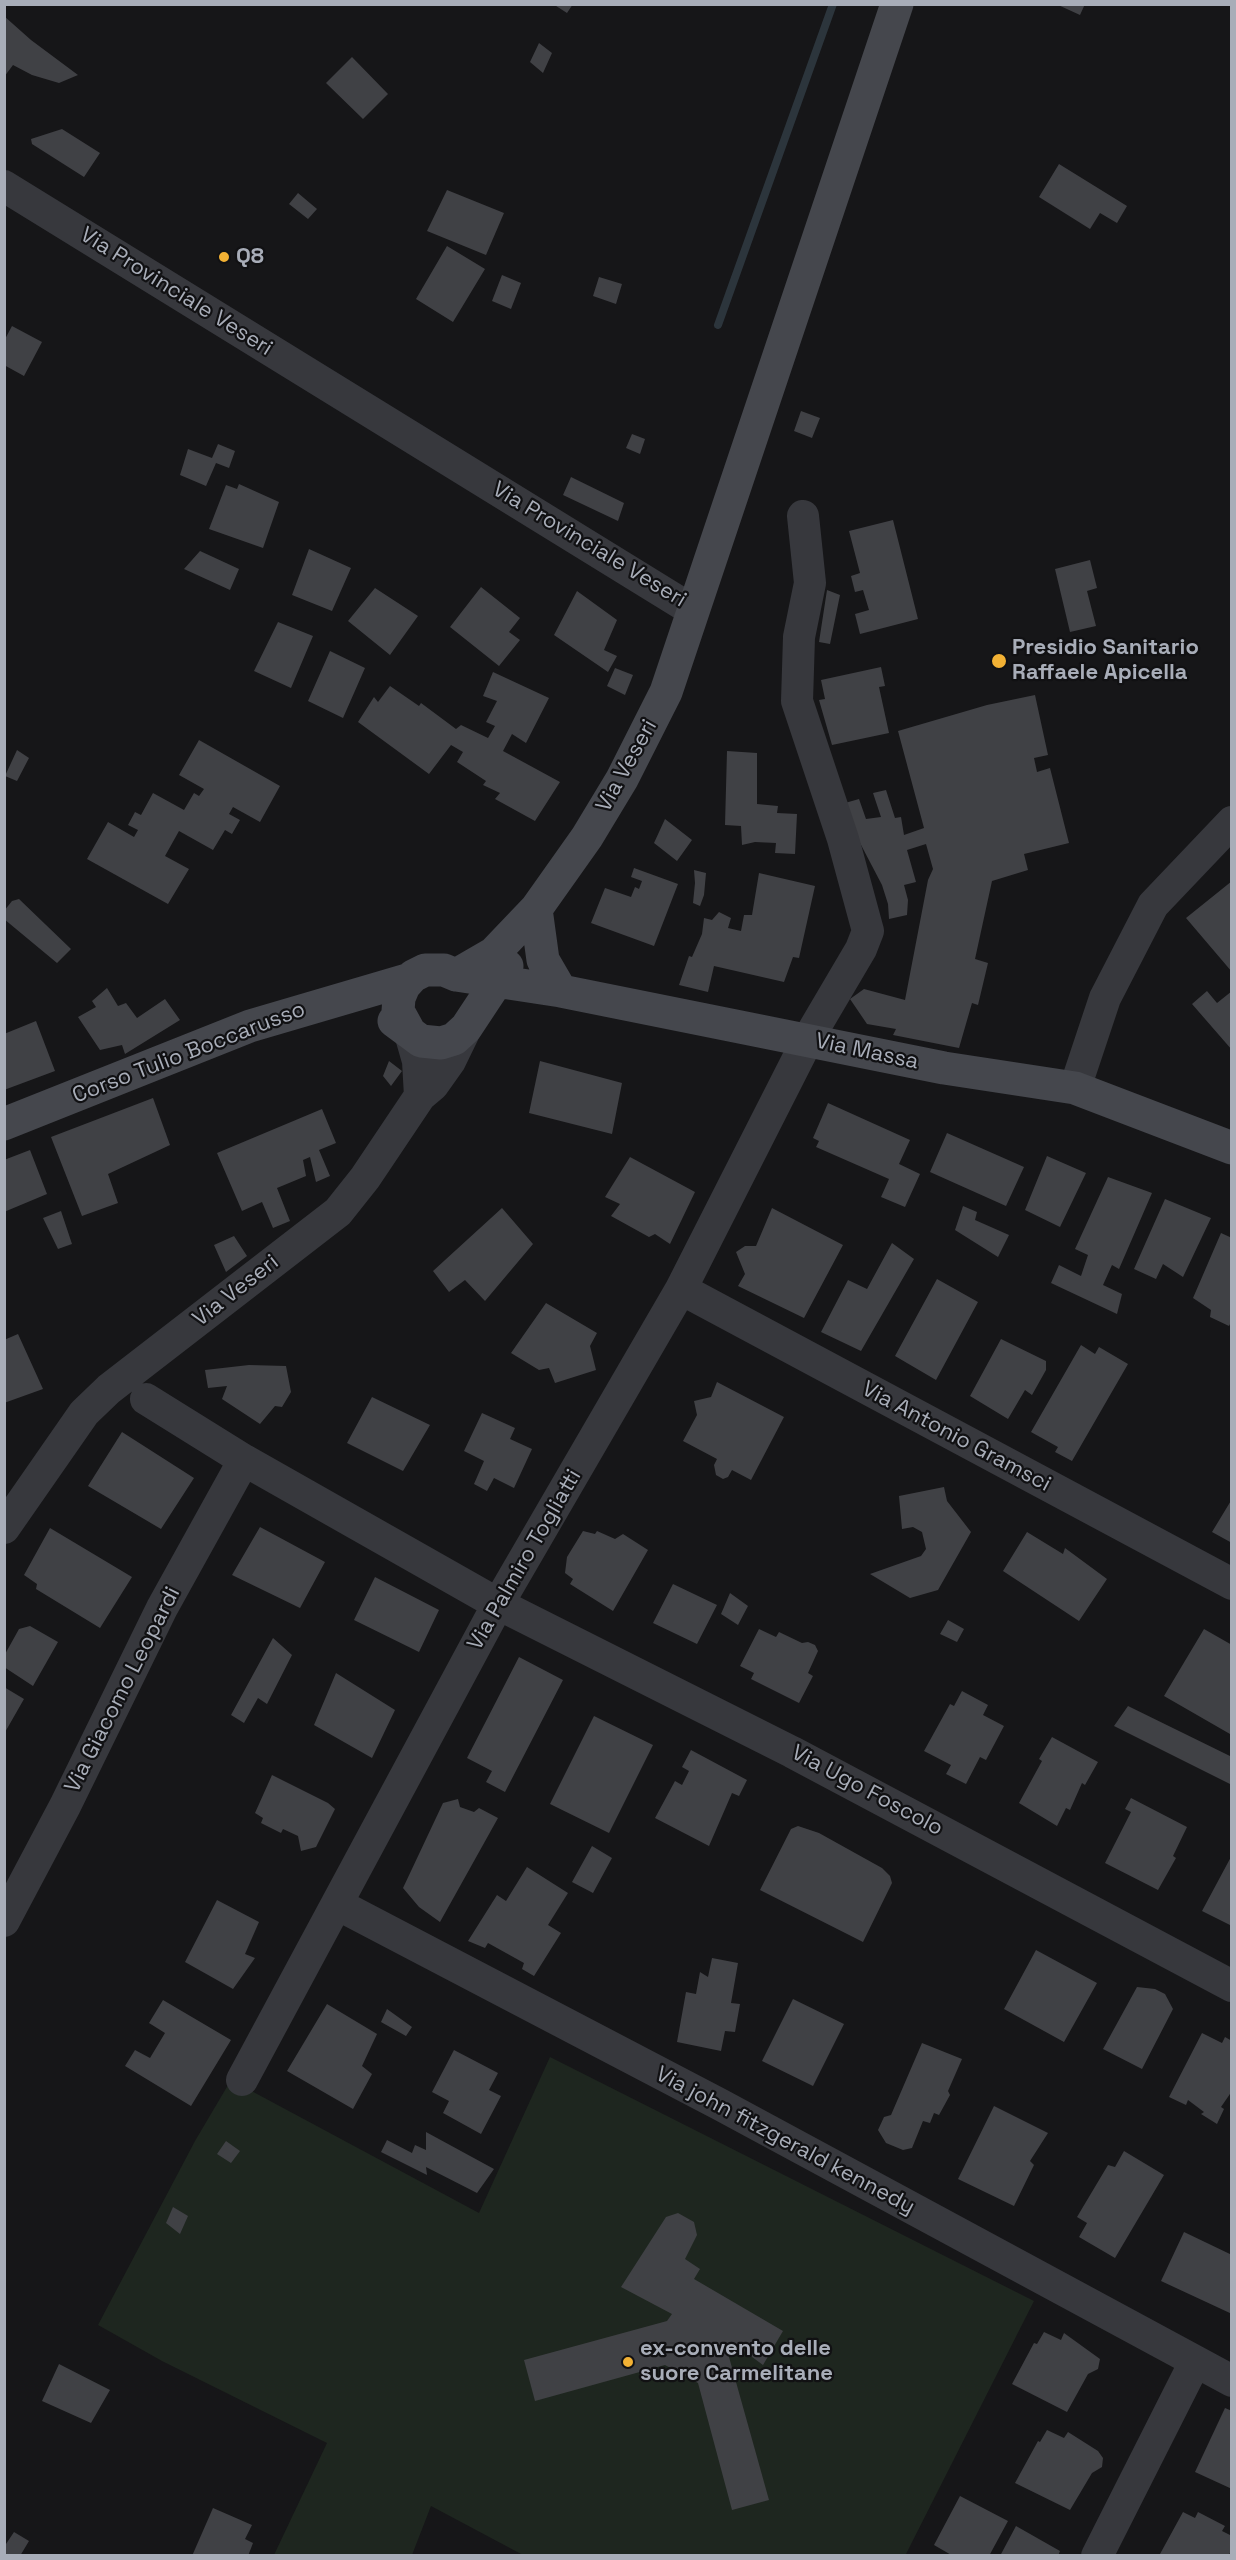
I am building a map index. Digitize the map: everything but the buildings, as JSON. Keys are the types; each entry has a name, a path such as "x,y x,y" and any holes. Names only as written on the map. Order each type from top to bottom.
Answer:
{"street":[{"name":"Via Provinciale Veseri","path":"4,186 692,610 897,4"},
{"name":"Via Palmiro Togliatti","path":"242,2080 498,1604 681,1288 808,1039 861,949 867,931 843,839 797,701 799,637 810,583 803,516"},
{"name":"Via Veseri","path":"456,975 494,953 536,909 587,837 642,743 666,692 692,610"},
{"path":"1075,1088 1105,998 1153,904 1232,822"},
{"name":"Via Veseri","path":"4,1528 84,1413 110,1389 338,1212 365,1178 420,1096 433,1085 450,1061 469,1022 515,954 536,909"},
{"path":"536,909 543,960 561,991"},
{"path":"343,997 389,1017 410,1033 421,1041 441,1043 454,1039 469,1022 473,1003 469,989 456,975 444,969 431,969 410,979 399,998 398,1011 410,1033 418,1061 420,1096"},
{"name":"Via Massa","path":"456,975 561,991 944,1068 1075,1088 1232,1149"},
{"name":"Corso Tulio Boccarusso","path":"4,1124 250,1026 410,979"},
{"name":"Via Antonio Gramsci","path":"681,1288 1232,1584"},
{"path":"146,1399 244,1460 498,1604"},
{"name":"Via Giacomo Leopardi","path":"4,1921 162,1608 244,1460"},
{"name":"Via Ugo Foscolo","path":"498,1604 792,1752 1232,1986"},
{"name":"Via john fitzgerald kennedy","path":"337,1904 722,2105 1232,2381"},
{"path":"1097,2556 1195,2362"}],"shaded area":[{"path":"550,2057 1034,2301 905,2556 523,2555 431,2506 412,2555 274,2555 327,2443 162,2361 98,2325 195,2141 231,2080 479,2213"}],"waterway":[{"path":"718,325 833,4"}],"place":[{"name":"Q8","path":"224,257"},
{"name":"Presidio Sanitario Raffaele Apicella","path":"999,661"},
{"name":"ex-convento delle suore Carmelitane","path":"628,2362"}]}
